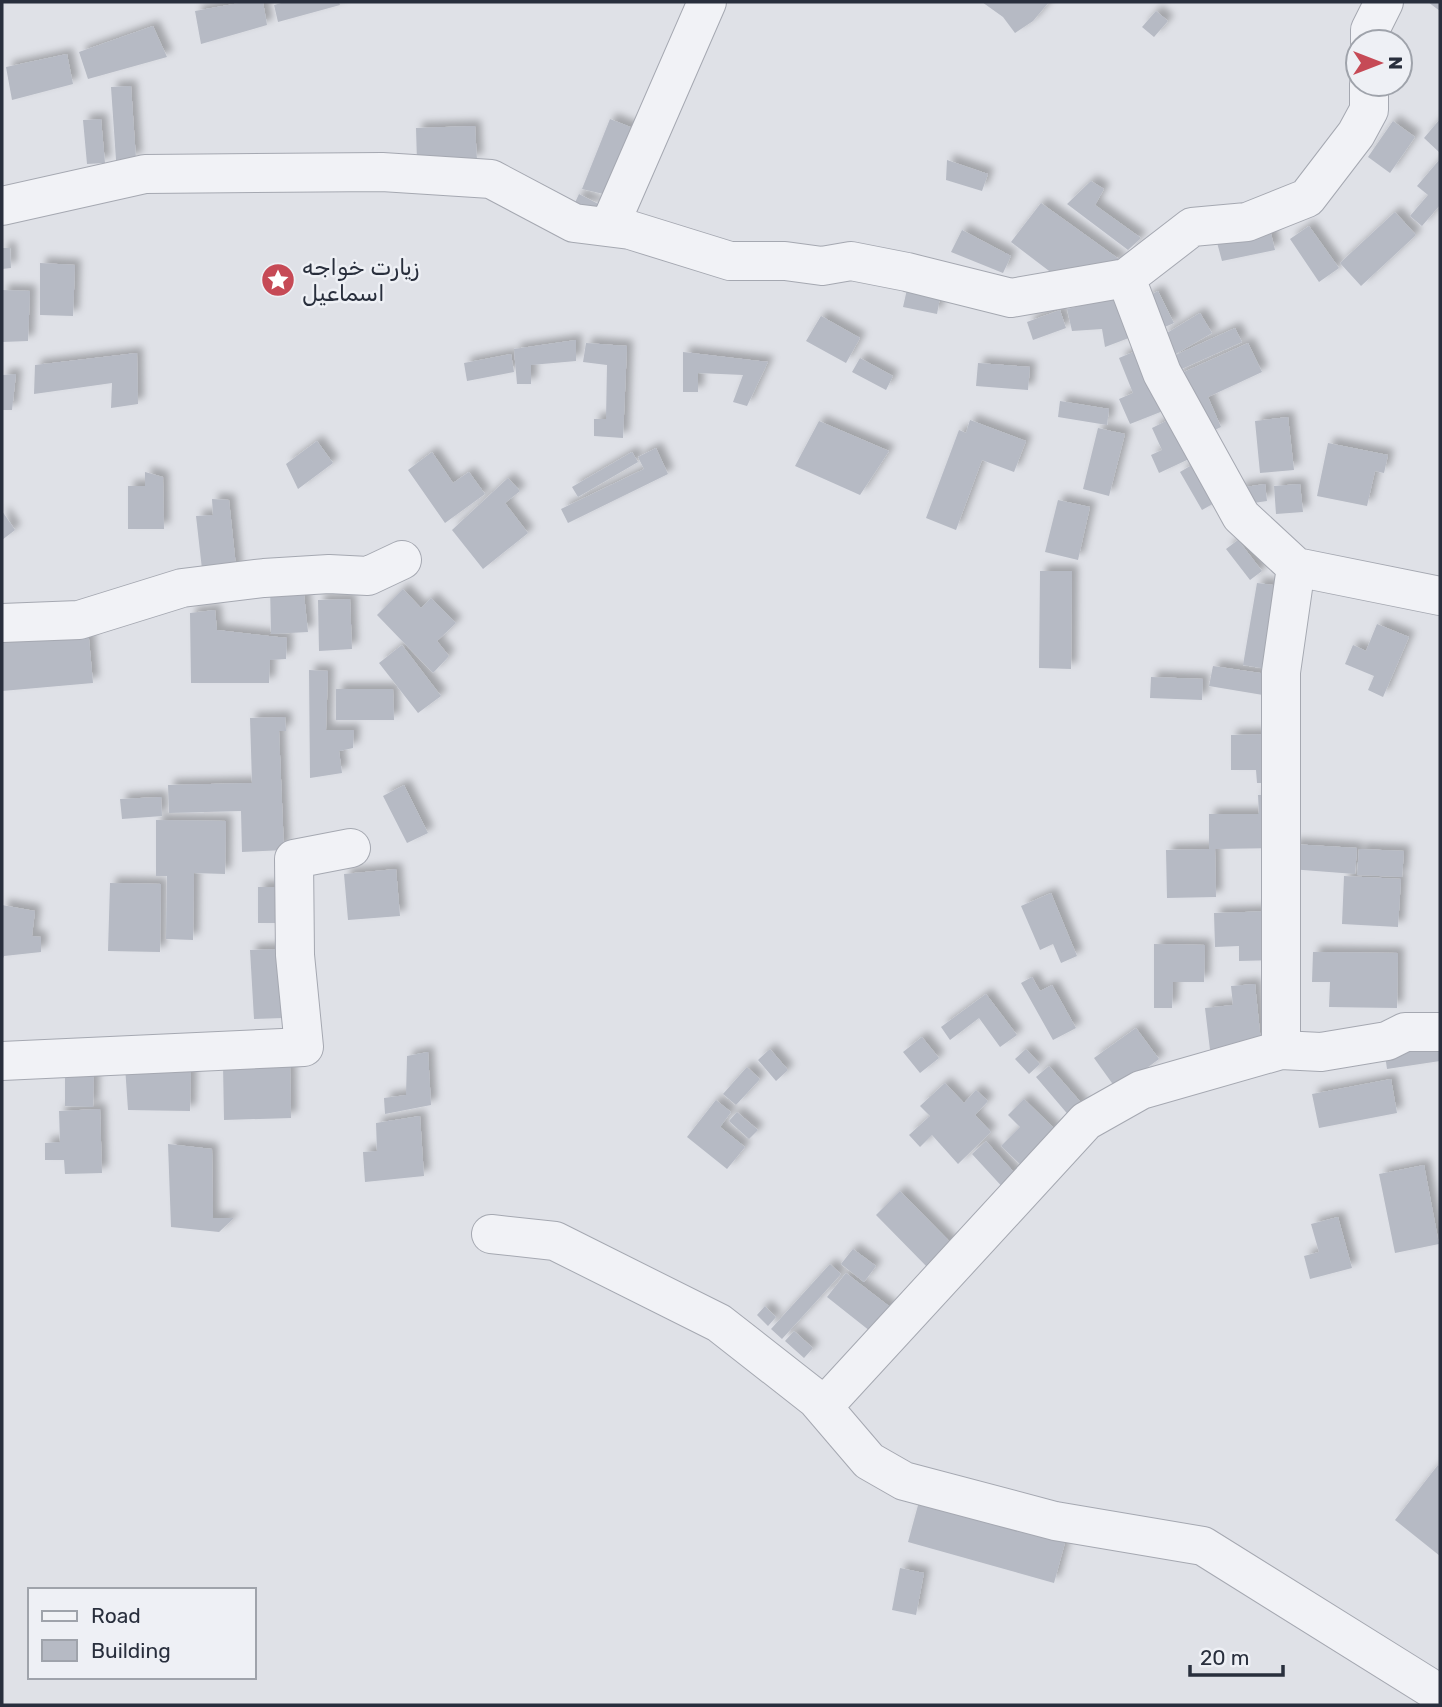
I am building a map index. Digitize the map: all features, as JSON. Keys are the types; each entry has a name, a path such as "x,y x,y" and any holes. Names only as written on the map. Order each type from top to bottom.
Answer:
{"street":[{"path":"609,227 707,2"},
{"path":"1371,28 1384,2"},
{"path":"2,206 145,174 382,172 491,179 574,223 630,230 730,261 785,261 822,266 851,261 1011,298 1126,278 1192,227 1247,222 1307,198 1356,134 1369,110 1369,98"},
{"path":"1126,278 1163,373 1241,516 1296,567 1440,596"},
{"path":"2,623 79,620 182,588 264,578 329,574 368,576 402,560"},
{"path":"1281,1050 1281,672 1296,567"},
{"path":"2,1061 304,1047 295,955 294,859 351,848"},
{"path":"823,1407 1086,1121 1142,1090 1281,1050 1321,1052 1387,1041 1405,1032 1440,1032"},
{"path":"491,1234 555,1241 719,1323 816,1399 869,1461 904,1481 1055,1521 1203,1546 1440,1694"}],"building":[{"path":"245,2 263,2 267,25 201,44 195,11"},
{"path":"285,2 339,2 340,5 278,22 274,5"},
{"path":"982,2 1049,2 1033,21 1015,33 1003,17"},
{"path":"1428,2 1440,2 1440,11"},
{"path":"1156,11 1168,21 1154,37 1142,27"},
{"path":"153,26 167,57 88,79 79,52"},
{"path":"67,54 73,84 12,100 6,67"},
{"path":"131,86 136,159 116,160 111,87"},
{"path":"101,119 105,163 87,164 83,120"},
{"path":"610,119 638,130 612,196 582,189"},
{"path":"1440,119 1440,153 1424,138"},
{"path":"1393,121 1415,137 1390,173 1368,157"},
{"path":"475,126 477,160 417,162 416,128"},
{"path":"1440,159 1440,205 1422,226 1410,216 1428,195 1417,186"},
{"path":"947,160 988,174 982,191 946,180"},
{"path":"1091,181 1104,189 1095,205 1141,238 1128,250 1067,204"},
{"path":"579,194 604,207 573,207"},
{"path":"1041,203 1123,262 1061,280 1011,242"},
{"path":"1395,212 1416,235 1361,286 1340,263"},
{"path":"1269,225 1275,250 1222,261 1215,235"},
{"path":"1309,226 1339,268 1319,282 1290,239"},
{"path":"962,230 1011,256 1003,273 951,252"},
{"path":"2,248 10,248 11,268 2,269"},
{"path":"40,263 75,265 73,316 40,315"},
{"path":"908,285 941,292 937,314 903,307"},
{"path":"2,290 30,291 28,341 2,342"},
{"path":"1158,291 1174,323 1160,329 1145,298"},
{"path":"1118,297 1134,336 1105,347 1102,329 1072,331 1067,309"},
{"path":"1060,310 1066,328 1033,340 1027,322"},
{"path":"1200,313 1212,333 1174,355 1162,336"},
{"path":"821,316 860,338 846,363 806,341"},
{"path":"1235,328 1242,342 1175,372 1169,358"},
{"path":"576,340 576,361 531,365 531,384 517,384 514,349"},
{"path":"586,343 627,346 623,438 594,436 594,419 606,419 607,365 583,362"},
{"path":"1248,343 1262,372 1208,397 1221,427 1202,436 1175,376"},
{"path":"1138,350 1163,411 1130,424 1119,399 1133,393 1119,358"},
{"path":"683,352 768,362 747,406 733,402 743,375 698,373 698,392 683,392"},
{"path":"137,353 138,404 111,408 112,383 34,394 35,365"},
{"path":"511,354 514,372 467,381 464,363"},
{"path":"860,358 893,376 886,390 852,372"},
{"path":"978,363 1030,367 1028,390 976,386"},
{"path":"16,374 12,410 2,410 2,375"},
{"path":"1060,401 1109,409 1107,425 1058,417"},
{"path":"1288,417 1294,470 1260,473 1255,421"},
{"path":"1170,419 1189,459 1159,473 1151,455 1162,450 1152,428"},
{"path":"970,420 1026,441 1014,472 982,460 956,530 926,518 959,430 966,433"},
{"path":"819,421 889,451 860,495 795,466"},
{"path":"1098,428 1125,434 1109,496 1083,489"},
{"path":"317,441 333,463 298,489 286,464"},
{"path":"1328,443 1388,455 1384,473 1375,471 1367,506 1317,496"},
{"path":"656,448 668,474 568,523 561,509 644,469 638,457"},
{"path":"432,452 453,483 469,472 485,494 445,523 408,470"},
{"path":"632,452 638,462 578,497 572,487"},
{"path":"1197,462 1218,501 1202,510 1180,472"},
{"path":"145,472 163,477 164,529 128,529 128,486 145,486"},
{"path":"508,478 520,491 505,503 528,533 483,569 452,530"},
{"path":"1265,484 1267,501 1240,505 1238,488"},
{"path":"1300,484 1303,512 1276,514 1274,486"},
{"path":"212,499 229,500 237,576 203,578 196,516 213,515"},
{"path":"1058,500 1090,507 1078,560 1045,552"},
{"path":"2,511 15,530 2,540"},
{"path":"1238,540 1262,571 1250,580 1226,549"},
{"path":"1040,571 1072,571 1071,669 1039,668"},
{"path":"1257,583 1281,586 1267,669 1243,665"},
{"path":"270,585 303,585 308,632 271,634"},
{"path":"403,589 421,608 431,598 456,623 437,641 449,656 433,673 377,615"},
{"path":"350,599 352,649 319,651 318,600"},
{"path":"215,610 217,630 287,638 286,659 270,660 269,683 191,683 190,613"},
{"path":"1377,624 1409,637 1383,697 1368,690 1374,676 1345,664 1353,645 1366,651"},
{"path":"88,628 93,683 2,691 2,636"},
{"path":"402,645 441,696 418,713 379,663"},
{"path":"1213,666 1267,674 1263,695 1209,686"},
{"path":"309,670 328,671 326,730 354,730 353,748 339,751 342,773 310,778"},
{"path":"1151,677 1203,679 1202,700 1150,698"},
{"path":"336,689 393,689 394,720 336,720"},
{"path":"285,717 286,731 279,731 284,850 242,852 241,811 169,813 168,785 252,783 250,718"},
{"path":"1279,734 1279,783 1257,783 1256,770 1231,770 1231,735"},
{"path":"404,785 428,833 407,843 383,796"},
{"path":"1277,794 1278,848 1215,849 1216,897 1167,898 1166,850 1209,849 1209,814 1259,814 1258,795"},
{"path":"161,797 162,816 122,819 120,799"},
{"path":"156,820 226,821 225,874 194,873 193,940 166,939 167,876 156,876"},
{"path":"1292,844 1357,848 1355,874 1290,869"},
{"path":"1359,849 1404,851 1402,877 1357,875"},
{"path":"396,869 400,916 348,920 344,874"},
{"path":"1344,876 1401,879 1398,927 1342,924"},
{"path":"110,883 161,884 160,952 108,951"},
{"path":"258,887 278,887 277,923 258,923"},
{"path":"1051,893 1077,956 1061,963 1053,944 1040,950 1021,906"},
{"path":"2,905 35,911 32,936 41,937 41,952 4,956 2,961"},
{"path":"1276,911 1277,960 1239,961 1239,946 1215,947 1214,913"},
{"path":"1154,944 1205,945 1204,982 1173,982 1172,1008 1154,1008"},
{"path":"279,949 283,1018 254,1019 250,950"},
{"path":"1313,952 1398,953 1397,1008 1329,1007 1330,982 1312,982"},
{"path":"1032,977 1040,991 1052,985 1076,1028 1053,1040 1021,983"},
{"path":"1255,984 1262,1052 1211,1058 1205,1008 1233,1005 1231,986"},
{"path":"986,994 1017,1035 1000,1047 979,1018 950,1040 941,1027"},
{"path":"1136,1028 1159,1059 1117,1090 1094,1058"},
{"path":"922,1037 939,1058 920,1073 903,1052"},
{"path":"1440,1040 1440,1061 1387,1069 1384,1048"},
{"path":"770,1049 788,1070 776,1081 758,1060"},
{"path":"1026,1049 1040,1064 1029,1074 1015,1059"},
{"path":"428,1052 431,1105 385,1114 384,1098 406,1095 407,1056"},
{"path":"290,1063 291,1118 224,1120 223,1064"},
{"path":"125,1066 191,1067 190,1111 128,1110"},
{"path":"1049,1066 1084,1106 1071,1118 1036,1077"},
{"path":"747,1067 760,1079 736,1105 723,1094"},
{"path":"65,1068 94,1068 93,1107 65,1106"},
{"path":"1391,1079 1397,1113 1319,1128 1312,1094"},
{"path":"945,1083 964,1103 976,1090 988,1101 975,1115 991,1132 958,1164 932,1135 920,1147 909,1135 930,1116 920,1106"},
{"path":"1024,1099 1057,1131 1023,1167 1001,1146 1020,1127 1008,1115"},
{"path":"716,1100 731,1112 720,1127 745,1147 727,1169 687,1137"},
{"path":"100,1109 102,1173 65,1174 64,1160 45,1160 45,1143 60,1142 59,1111"},
{"path":"737,1112 758,1130 749,1139 729,1121"},
{"path":"420,1116 424,1176 365,1182 363,1152 377,1151 376,1123"},
{"path":"986,1141 1020,1179 1007,1192 972,1154"},
{"path":"168,1144 212,1149 213,1218 234,1218 219,1232 171,1227"},
{"path":"1424,1165 1439,1244 1395,1253 1379,1174"},
{"path":"900,1191 955,1247 931,1271 876,1215"},
{"path":"1338,1217 1352,1268 1310,1279 1304,1256 1319,1252 1311,1224"},
{"path":"853,1249 876,1266 864,1282 841,1264"},
{"path":"830,1264 841,1274 782,1339 771,1329"},
{"path":"846,1273 894,1310 875,1335 827,1297"},
{"path":"765,1306 776,1317 768,1326 757,1315"},
{"path":"794,1331 813,1348 804,1358 785,1341"},
{"path":"1438,1465 1440,1467 1440,1556 1395,1520"},
{"path":"920,1498 1066,1539 1054,1583 908,1542"},
{"path":"900,1568 924,1573 916,1615 892,1610"}],"place":[{"name":"زیارت خواجه اسماعیل","path":"278,280"}]}
